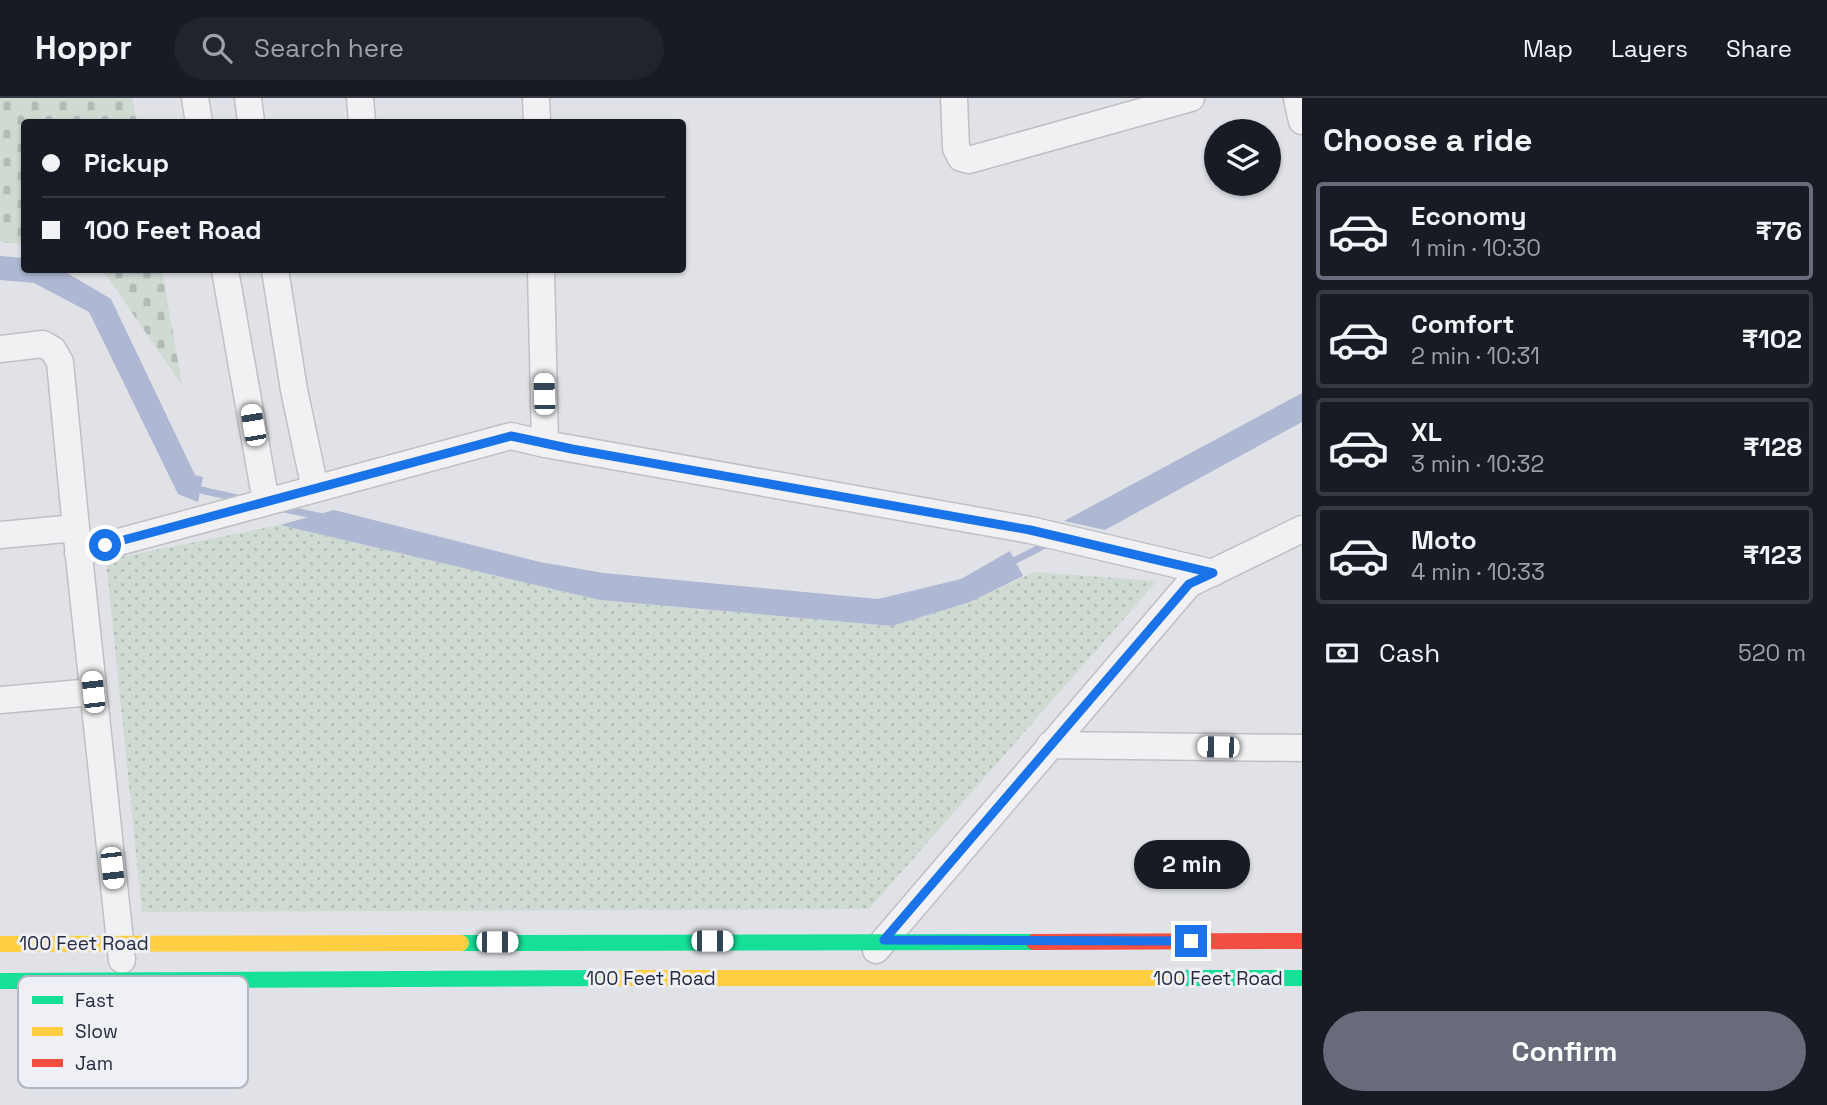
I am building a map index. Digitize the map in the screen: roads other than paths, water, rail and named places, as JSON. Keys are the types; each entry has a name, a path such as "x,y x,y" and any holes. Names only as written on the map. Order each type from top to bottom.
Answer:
{"main road":[{"name":"100 Feet Road","path":"0,944 1302,941"},
{"name":"100 Feet Road","path":"248,979 1302,978"},
{"name":"100 Feet Road","path":"0,981 18,981"}],"street":[{"path":"195,98 198,119"},
{"path":"248,98 251,119"},
{"path":"360,98 362,119"},
{"path":"536,98 537,119"},
{"path":"954,98 956,148 961,158 969,160 1191,98"},
{"path":"1297,98 1302,121"},
{"path":"226,273 267,502"},
{"path":"275,273 307,491"},
{"path":"541,273 545,444"},
{"path":"0,349 43,344 53,350 61,362 77,540 124,976"},
{"path":"0,535 77,540 238,510 511,436 1030,530 1213,573"},
{"path":"852,977 1189,584 1302,529"},
{"path":"0,700 93,692"},
{"path":"1050,745 1302,748"}],"water":[{"path":"0,256 21,258 21,273 67,273 111,299 195,475 203,477 198,502 178,494 89,312 34,283 0,280"},
{"path":"1302,393 1302,422 1105,530 1064,521"},
{"path":"334,510 540,562 604,573 878,599 961,579 1010,551 1023,576 970,602 892,626 600,600 280,525"}],"waterway":[{"path":"195,487 241,499"},
{"path":"280,508 323,517"},
{"path":"1006,565 1049,543"}]}
